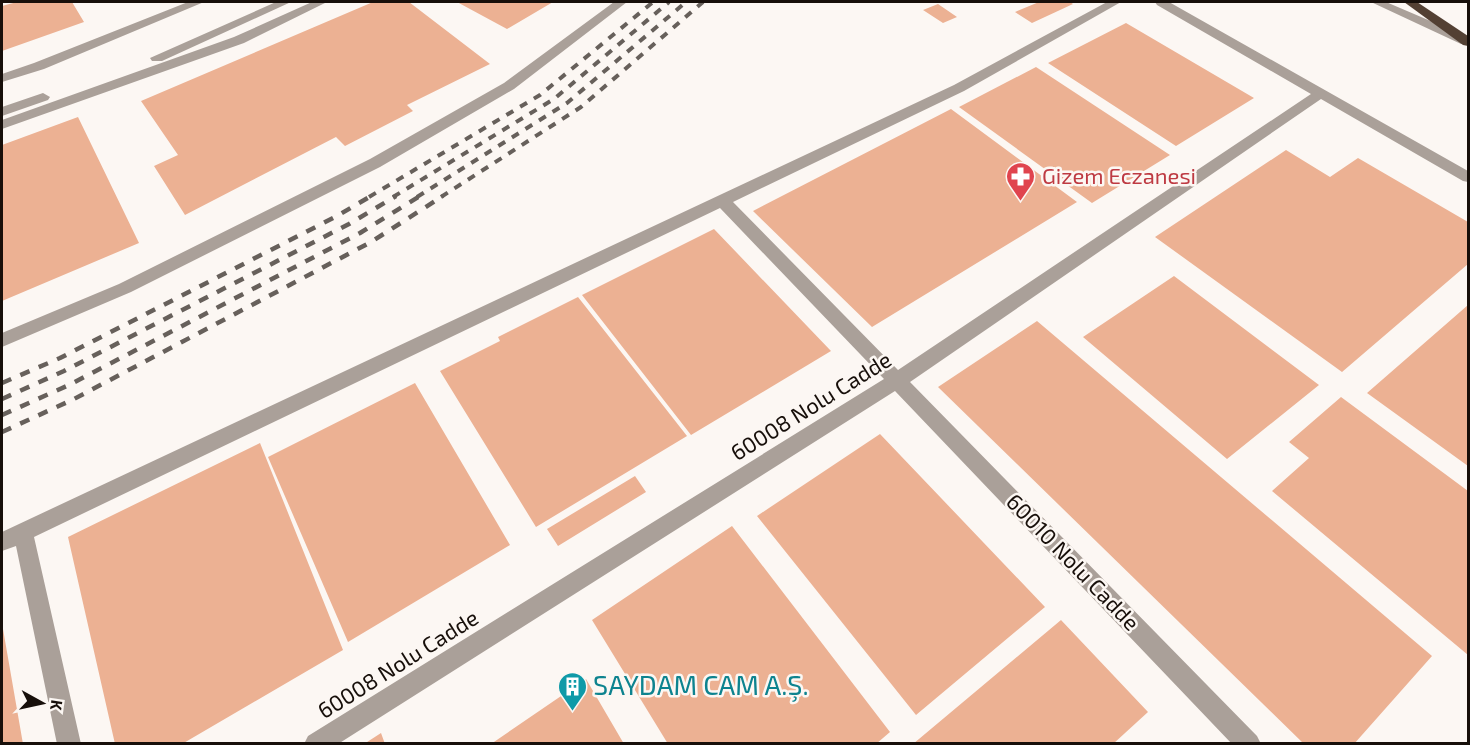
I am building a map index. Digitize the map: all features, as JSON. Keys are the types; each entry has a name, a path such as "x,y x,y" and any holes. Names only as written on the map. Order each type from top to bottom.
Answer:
{"highway":[{"path":"1410,2 1468,42"}],"street":[{"path":"2,78 39,66 198,2"},
{"path":"2,112 156,59 285,2"},
{"path":"2,126 239,40 321,2"},
{"path":"2,340 126,288 375,163 508,86 621,2"},
{"path":"2,542 959,88 1115,2"},
{"path":"1161,2 1468,177"},
{"path":"1377,2 1468,42"},
{"name":"60008 Nolu Cadde","path":"316,744 898,380 1320,94"},
{"name":"60010 Nolu Cadde","path":"722,200 1248,744"},
{"path":"23,531 69,744"}],"building":[{"path":"17,2 72,2 84,22 2,51 2,6"},
{"path":"373,2 409,2 490,64 407,105 413,111 345,146 336,137 185,215 154,166 178,155 141,101"},
{"path":"457,2 553,2 507,29"},
{"path":"1039,2 1070,2 1073,4 1032,23 1015,12"},
{"path":"938,4 957,17 943,23 923,10"},
{"path":"1126,23 1254,98 1176,146 1048,63"},
{"path":"1036,67 1170,155 1092,203 959,107"},
{"path":"951,109 1077,202 872,327 753,211"},
{"path":"78,117 139,243 2,301 2,145"},
{"path":"1286,150 1330,177 1358,158 1468,222 1468,264 1342,372 1155,237"},
{"path":"714,229 831,351 691,435 582,295"},
{"path":"1174,276 1319,385 1227,459 1083,337"},
{"path":"578,297 687,436 536,527 440,371 500,341 498,337"},
{"path":"1468,305 1468,466 1367,393"},
{"path":"1037,321 1432,656 1354,744 1304,744 938,387"},
{"path":"415,383 510,545 348,642 268,457"},
{"path":"1341,397 1468,491 1468,655 1272,491 1309,458 1289,442"},
{"path":"880,434 1045,607 916,715 757,516"},
{"path":"260,443 343,650 182,744 115,744 68,537"},
{"path":"635,476 646,492 558,546 547,529"},
{"path":"732,526 890,732 876,744 668,744 592,620"},
{"path":"1061,620 1148,712 1113,744 913,744"},
{"path":"3,629 23,744 2,744"},
{"name":"SAYDAM CAM A.Ş.","path":"586,679 624,744 491,744"},
{"path":"381,733 385,744 364,744"}],"railway":[{"path":"369,197 540,95 653,2"},
{"path":"393,197 554,99 669,2"},
{"path":"417,197 567,103 686,2"},
{"path":"441,197 581,107 703,2"},
{"path":"2,383 60,358 337,216 371,196"},
{"path":"2,399 64,371 349,224 396,196"},
{"path":"2,415 69,385 360,233 420,196"},
{"path":"2,432 74,399 371,242 443,196"}],"place":[{"name":"Gizem Eczanesi","path":"1021,202"},
{"name":"SAYDAM CAM A.Ş.","path":"572,712"}]}
